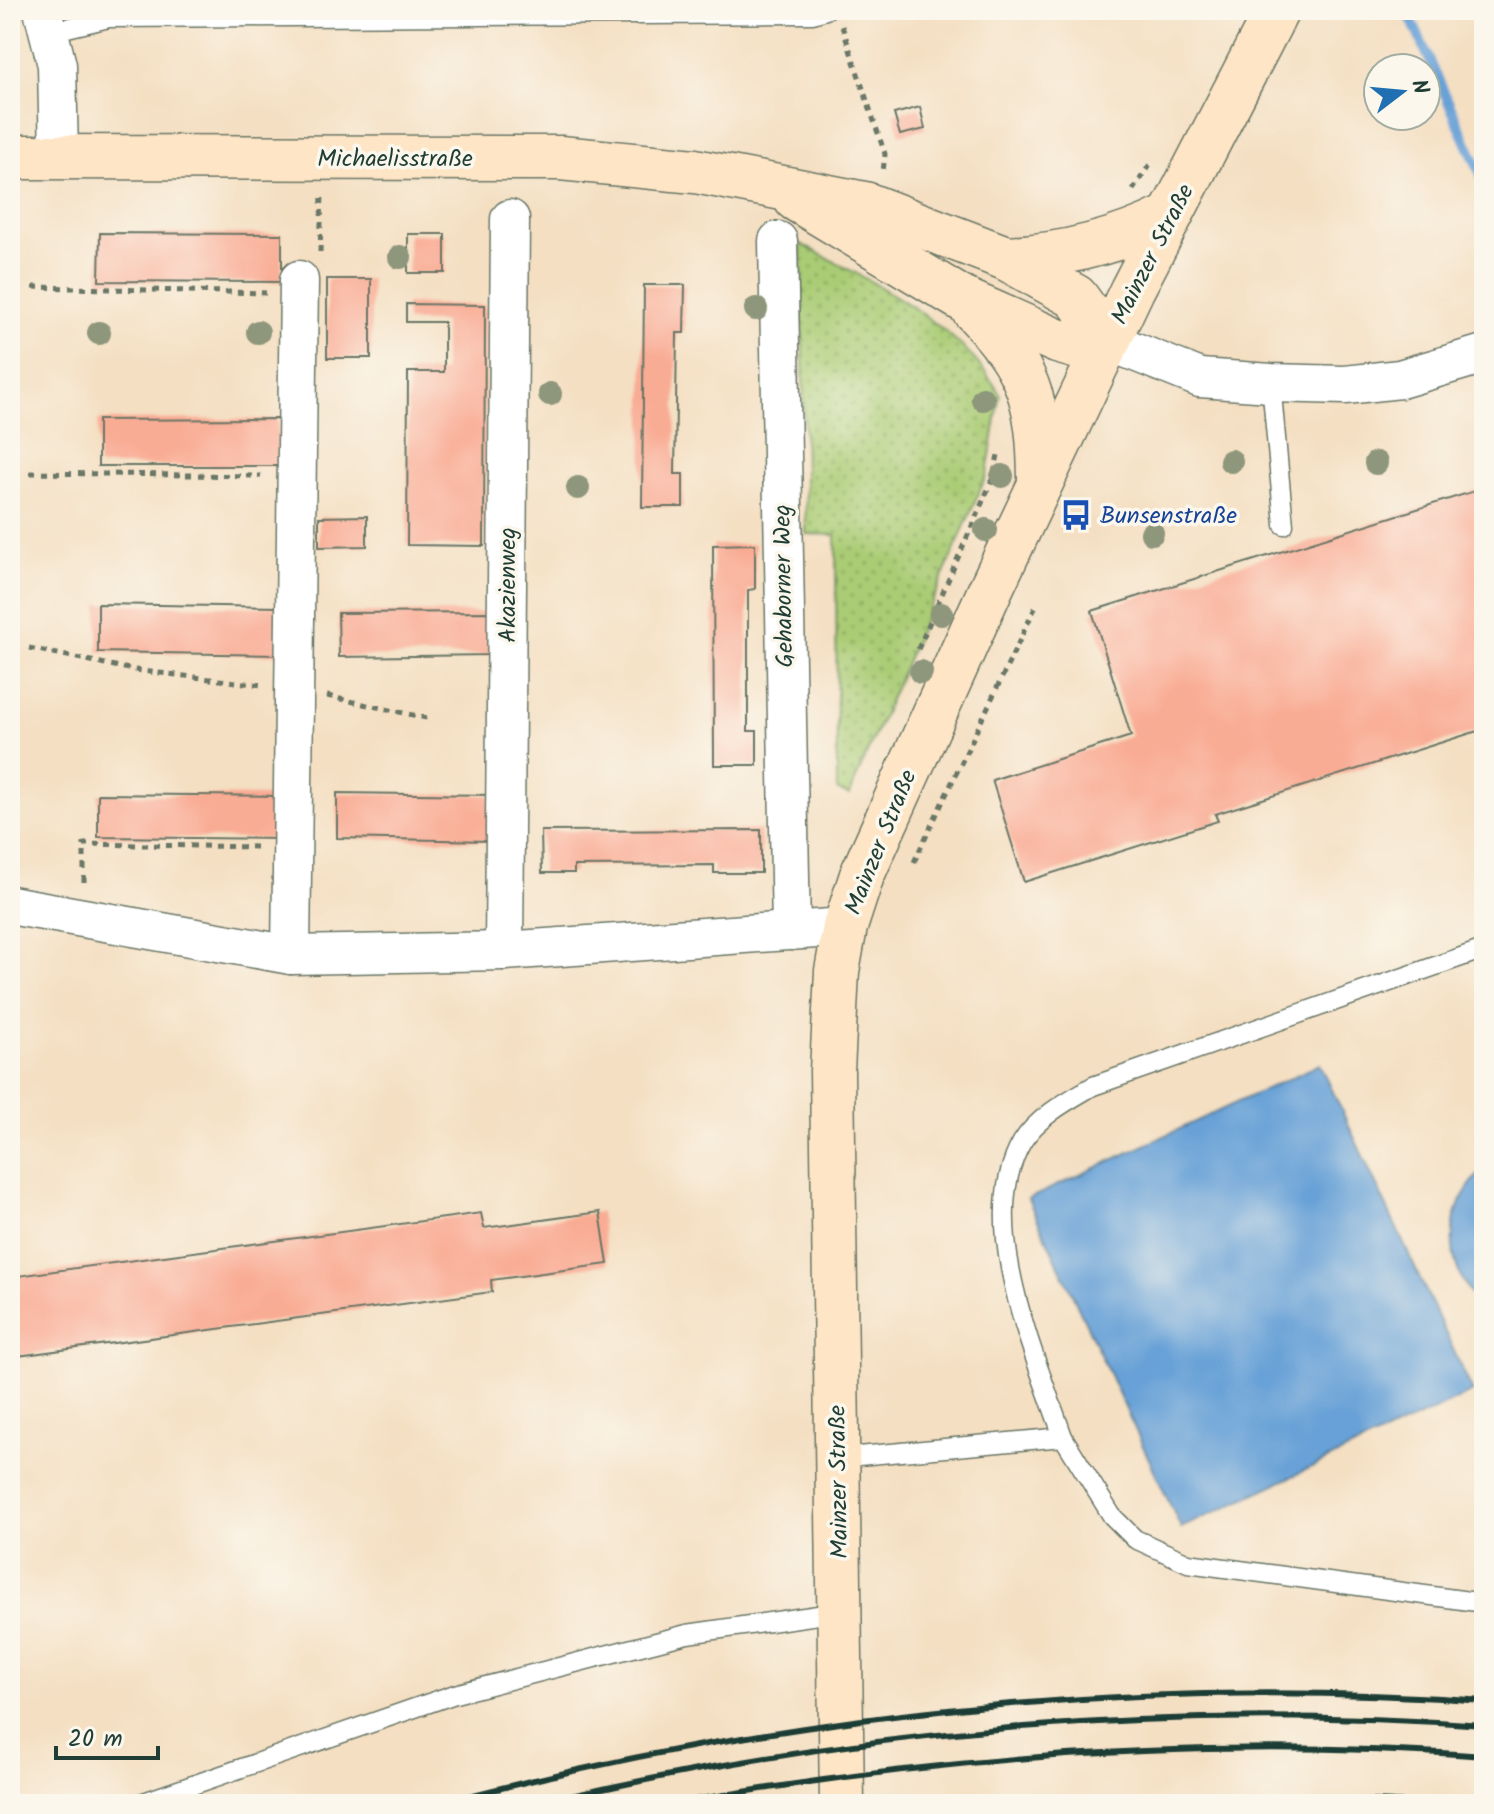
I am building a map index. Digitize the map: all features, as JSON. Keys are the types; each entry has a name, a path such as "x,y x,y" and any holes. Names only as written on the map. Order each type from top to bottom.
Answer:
{"main road":[{"name":"Mainzer Straße","path":"842,1804 832,1071 837,971 845,927 868,860 1108,341 1277,10"},
{"name":"Michaelisstraße","path":"10,157 560,158 695,171 778,187 865,204 1006,258 1076,297 1108,341 1078,347 1057,341 962,299 778,187"},
{"path":"1006,258 1034,257 1084,247 1141,230 1170,216"},
{"path":"962,299 1006,344 1025,376 1036,417 1040,487"}],"street":[{"path":"46,21 57,65 59,156"},
{"name":"Akazienweg","path":"504,951 510,219"},
{"name":"Gehaborner Weg","path":"778,241 791,931"},
{"path":"291,955 299,287"},
{"path":"1108,341 1200,378 1271,383 1345,385 1400,379 1484,354"},
{"path":"10,905 291,955 504,951 845,927"}],"lane":[{"path":"46,21 109,18 813,14 826,10"},
{"path":"1271,383 1284,525"},
{"path":"1484,949 1093,1086 1057,1107 1022,1141 1011,1173 1005,1222 1008,1263 1018,1304 1063,1437 1112,1516 1135,1539 1188,1563 1484,1603"},
{"path":"837,1458 1063,1437"},
{"path":"138,1804 455,1694 687,1634 839,1612"}],"path":[{"path":"842,24 885,154 886,167 865,204"},
{"path":"1131,194 1160,148"},
{"path":"33,287 299,287 320,280 321,157"},
{"path":"936,606 993,478 999,452"},
{"path":"30,473 297,477"},
{"path":"912,866 1036,606"},
{"path":"29,648 134,670 294,689 431,719"},
{"path":"84,918 84,844 292,848"}],"green space":[{"path":"801,244 884,289 937,325 982,368 1000,394 987,474 849,795 837,790 836,535 806,534"}],"water":[{"path":"1320,1064 1473,1392 1181,1528 1028,1199"},
{"path":"1484,1169 1484,1309 1460,1275 1452,1239 1460,1202"}],"building":[{"path":"920,107 925,129 900,135 894,114"},
{"path":"100,233 282,234 282,282 99,281"},
{"path":"408,234 445,234 445,273 408,273"},
{"path":"327,279 371,279 371,358 327,358"},
{"path":"644,285 685,285 684,333 677,333 675,474 683,474 683,507 642,507"},
{"path":"406,304 485,305 484,546 407,545 408,372 444,372 444,322 406,322"},
{"path":"278,419 278,466 98,466 98,420"},
{"path":"1484,488 1484,729 1215,814 1218,821 1024,882 992,780 1131,736 1092,611"},
{"path":"367,516 367,546 319,547 319,517"},
{"path":"755,544 755,589 748,590 748,731 757,731 757,765 714,765 713,545"},
{"path":"98,604 282,607 281,655 98,652"},
{"path":"491,612 492,655 339,657 338,613"},
{"path":"337,793 492,795 491,841 337,838"},
{"path":"98,794 279,796 279,839 98,837"},
{"path":"761,830 761,873 714,873 714,865 574,866 574,873 542,873 541,831"},
{"path":"600,1212 608,1264 491,1280 492,1292 10,1357 10,1277 481,1213 484,1228"}],"waterway":[{"path":"1407,10 1484,181"}],"railway":[{"path":"439,1804 567,1772 696,1746 826,1725 957,1709 1089,1699 1221,1694 1353,1695 1484,1701"},
{"path":"537,1804 653,1778 771,1757 889,1740 1008,1728 1127,1720 1246,1717 1484,1725"},
{"path":"672,1804 874,1773 1076,1754 1280,1748 1484,1756"},
{"path":"1125,1804 1346,1800 1444,1804"}],"place":[{"name":"Bunsenstraße","path":"1076,515"}]}
